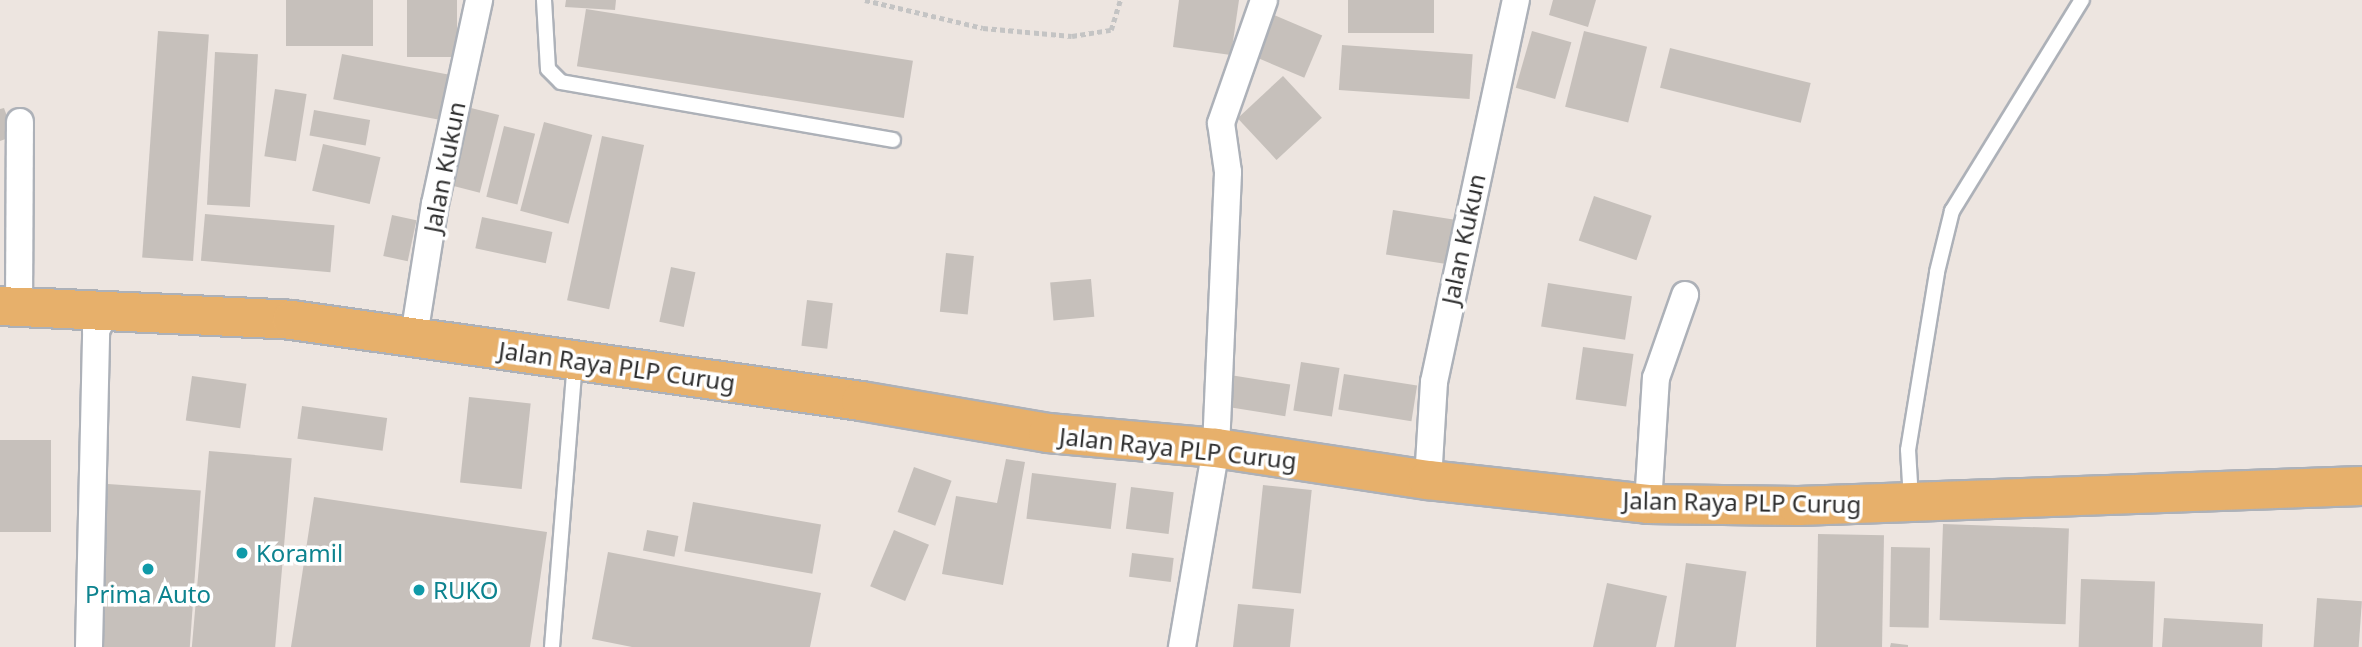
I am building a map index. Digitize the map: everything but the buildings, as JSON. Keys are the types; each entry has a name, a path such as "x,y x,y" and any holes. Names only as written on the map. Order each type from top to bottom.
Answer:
{"main road":[{"name":"Jalan Raya PLP Curug","path":"9,305 107,311 209,312 414,336 1048,433 1216,448 1428,480 1648,504 1912,503 2362,486"}],"street":[{"name":"Jalan Kukun","path":"414,336 435,204 479,0"},
{"path":"1182,647 1216,448 1228,172 1221,122 1264,0"},
{"name":"Jalan Kukun","path":"1428,480 1434,382 1516,0"},
{"path":"9,305 20,122"},
{"path":"1648,504 1657,378 1685,295"},
{"path":"89,647 96,330 107,311"}],"lane":[{"path":"544,0 548,69 561,82 893,140"},
{"path":"1912,503 1908,450 1937,271 1952,211 2082,0"},
{"path":"552,647 575,360"}],"path":[{"path":"865,0 982,28 1072,36 1111,30 1120,0"}],"place":[{"name":"Koramil","path":"242,553"},
{"name":"Prima Auto","path":"148,569"},
{"name":"RUKO","path":"419,590"}]}
